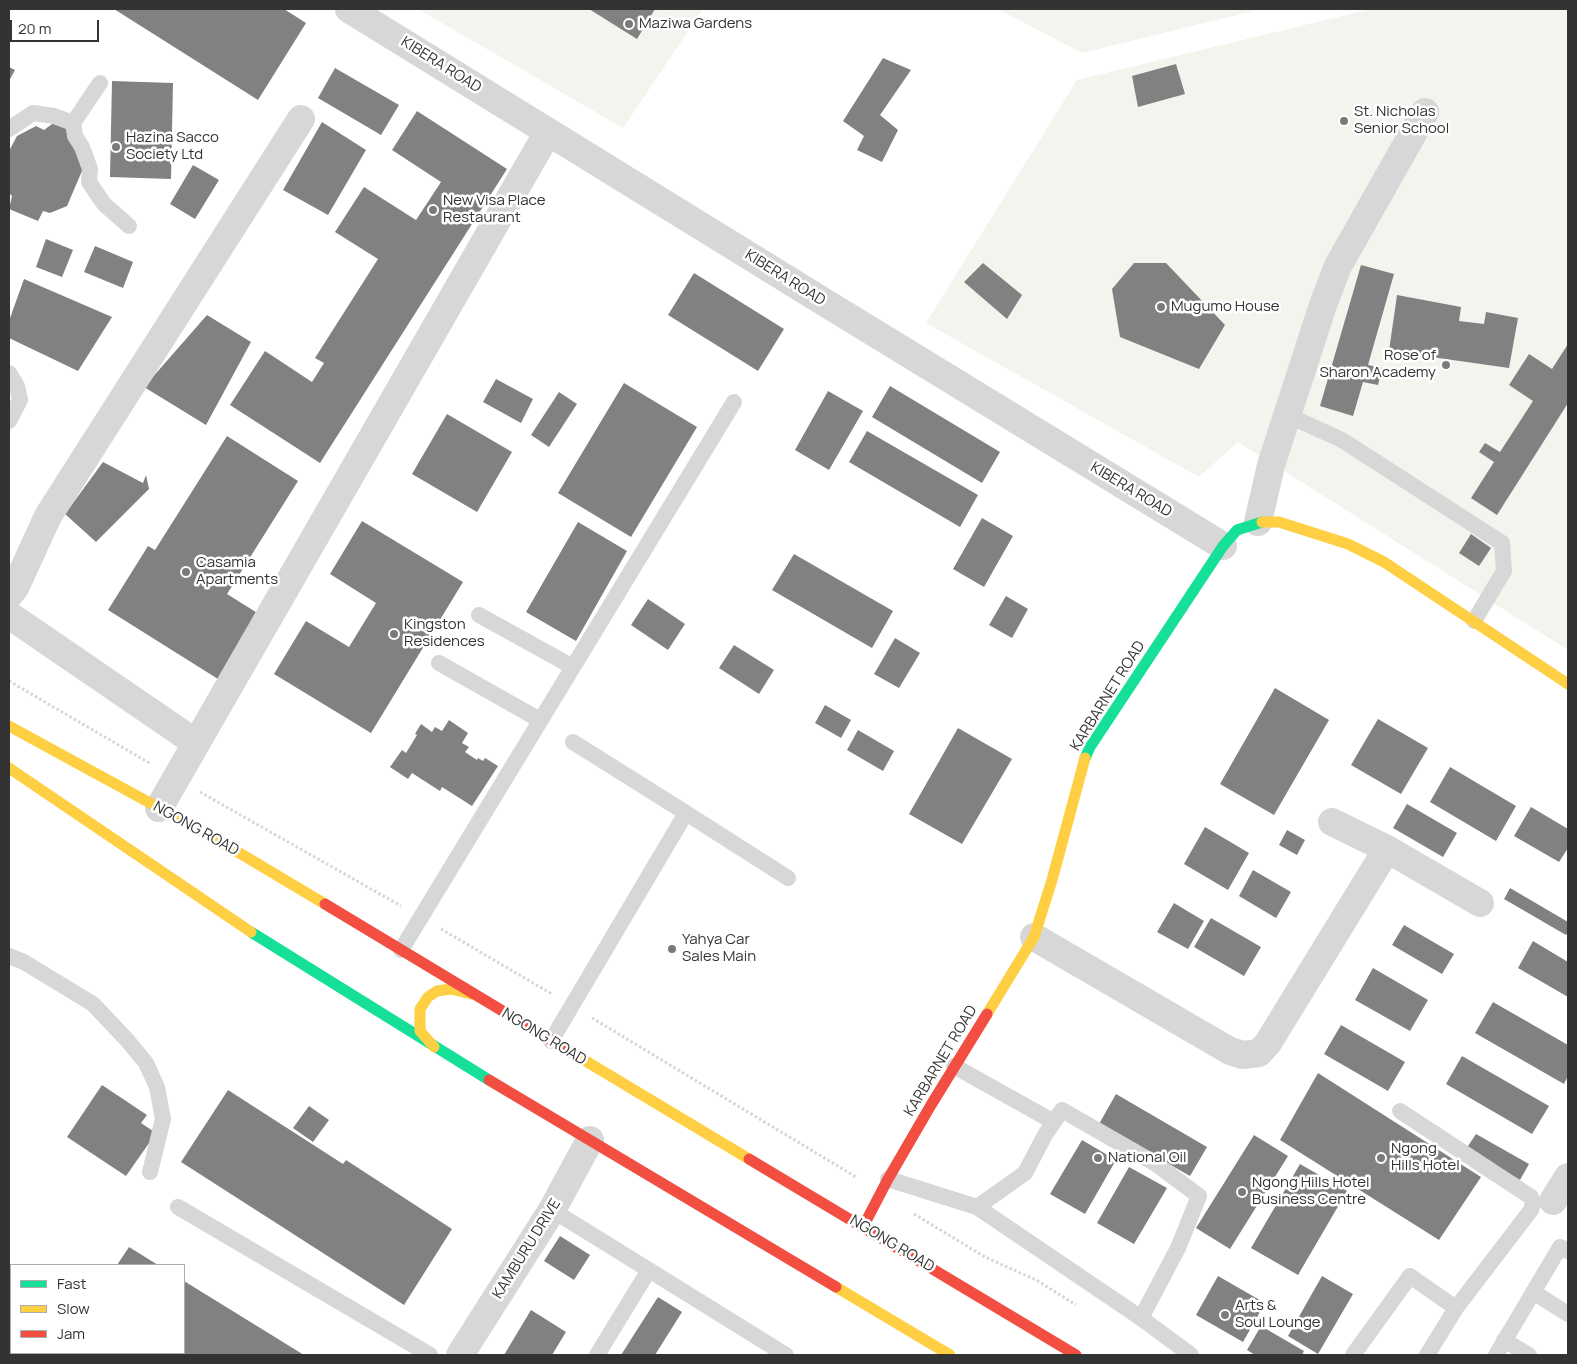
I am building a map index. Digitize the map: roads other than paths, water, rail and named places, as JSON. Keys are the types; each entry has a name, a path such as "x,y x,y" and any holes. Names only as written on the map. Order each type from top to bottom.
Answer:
{"main road":[{"name":"KARBARNET ROAD","path":"863,1227 954,1066 1034,937 1052,880 1083,761 1090,747 1223,546 1238,530 1258,522 1279,522 1348,544 1384,562 1568,684"},
{"name":"NGONG ROAD","path":"9,726 216,839 1076,1355"},
{"path":"9,768 234,921 434,1047 950,1355"},
{"path":"434,1047 420,1031 420,1009 428,997 437,991 450,989 475,995"}],"street":[{"name":"KIBERA ROAD","path":"349,9 1223,546"},
{"path":"1258,522 1271,465 1322,305 1338,266 1425,112"},
{"path":"9,595 15,588 48,516 301,119"},
{"path":"159,808 548,132"},
{"path":"9,615 196,743"},
{"path":"1332,822 1387,849 1480,903"},
{"path":"1034,937 1230,1051 1243,1055 1259,1053 1268,1043 1387,849"},
{"name":"KAMBURU DRIVE","path":"460,1355 552,1210 590,1140"},
{"path":"1554,1201 1568,1177"}],"lane":[{"path":"100,84 73,123 75,136 82,147 90,169 89,182 104,204 129,226"},
{"path":"9,129 33,112 54,116 73,123"},
{"path":"9,373 17,386 20,400 9,421"},
{"path":"401,950 734,402"},
{"path":"1287,415 1342,440 1502,543 1504,570 1474,621"},
{"path":"478,616 573,667"},
{"path":"439,663 540,720"},
{"path":"573,742 788,878"},
{"path":"551,1041 686,813"},
{"path":"9,956 24,962 93,1004 146,1063 158,1087 163,1119 150,1172"},
{"path":"954,1066 1054,1122"},
{"path":"977,1207 1025,1173 1045,1134 1062,1110 1156,1164 1199,1196 1178,1248 1141,1318"},
{"path":"1400,1111 1531,1197 1533,1202 1531,1210 1456,1308 1427,1355"},
{"path":"888,1180 977,1207 1141,1318 1191,1355"},
{"path":"178,1207 430,1355"},
{"path":"552,1210 786,1355"},
{"path":"1496,1355 1560,1247 1568,1251"},
{"path":"597,1355 649,1270"},
{"path":"1353,1355 1410,1276 1456,1308"},
{"path":"1533,1292 1568,1314"},
{"path":"1504,1340 1529,1355"}],"place":[{"name":"Maziwa Gardens","path":"629,24"},
{"name":"St. Nicholas Senior School","path":"1344,121"},
{"name":"Hazina Sacco Society Ltd","path":"116,147"},
{"name":"New Visa Place Restaurant","path":"433,210"},
{"name":"Mugumo House","path":"1161,307"},
{"name":"Rose of Sharon Academy","path":"1446,365"},
{"name":"Casamia Apartments","path":"186,572"},
{"name":"Kingston Residences","path":"394,634"},
{"name":"Yahya Car Sales Main","path":"672,949"},
{"name":"National Oil","path":"1098,1158"},
{"name":"Ngong Hills Hotel","path":"1381,1158"},
{"name":"Ngong Hills Hotel Business Centre","path":"1242,1192"},
{"name":"Arts & Soul Lounge","path":"1225,1315"}]}
